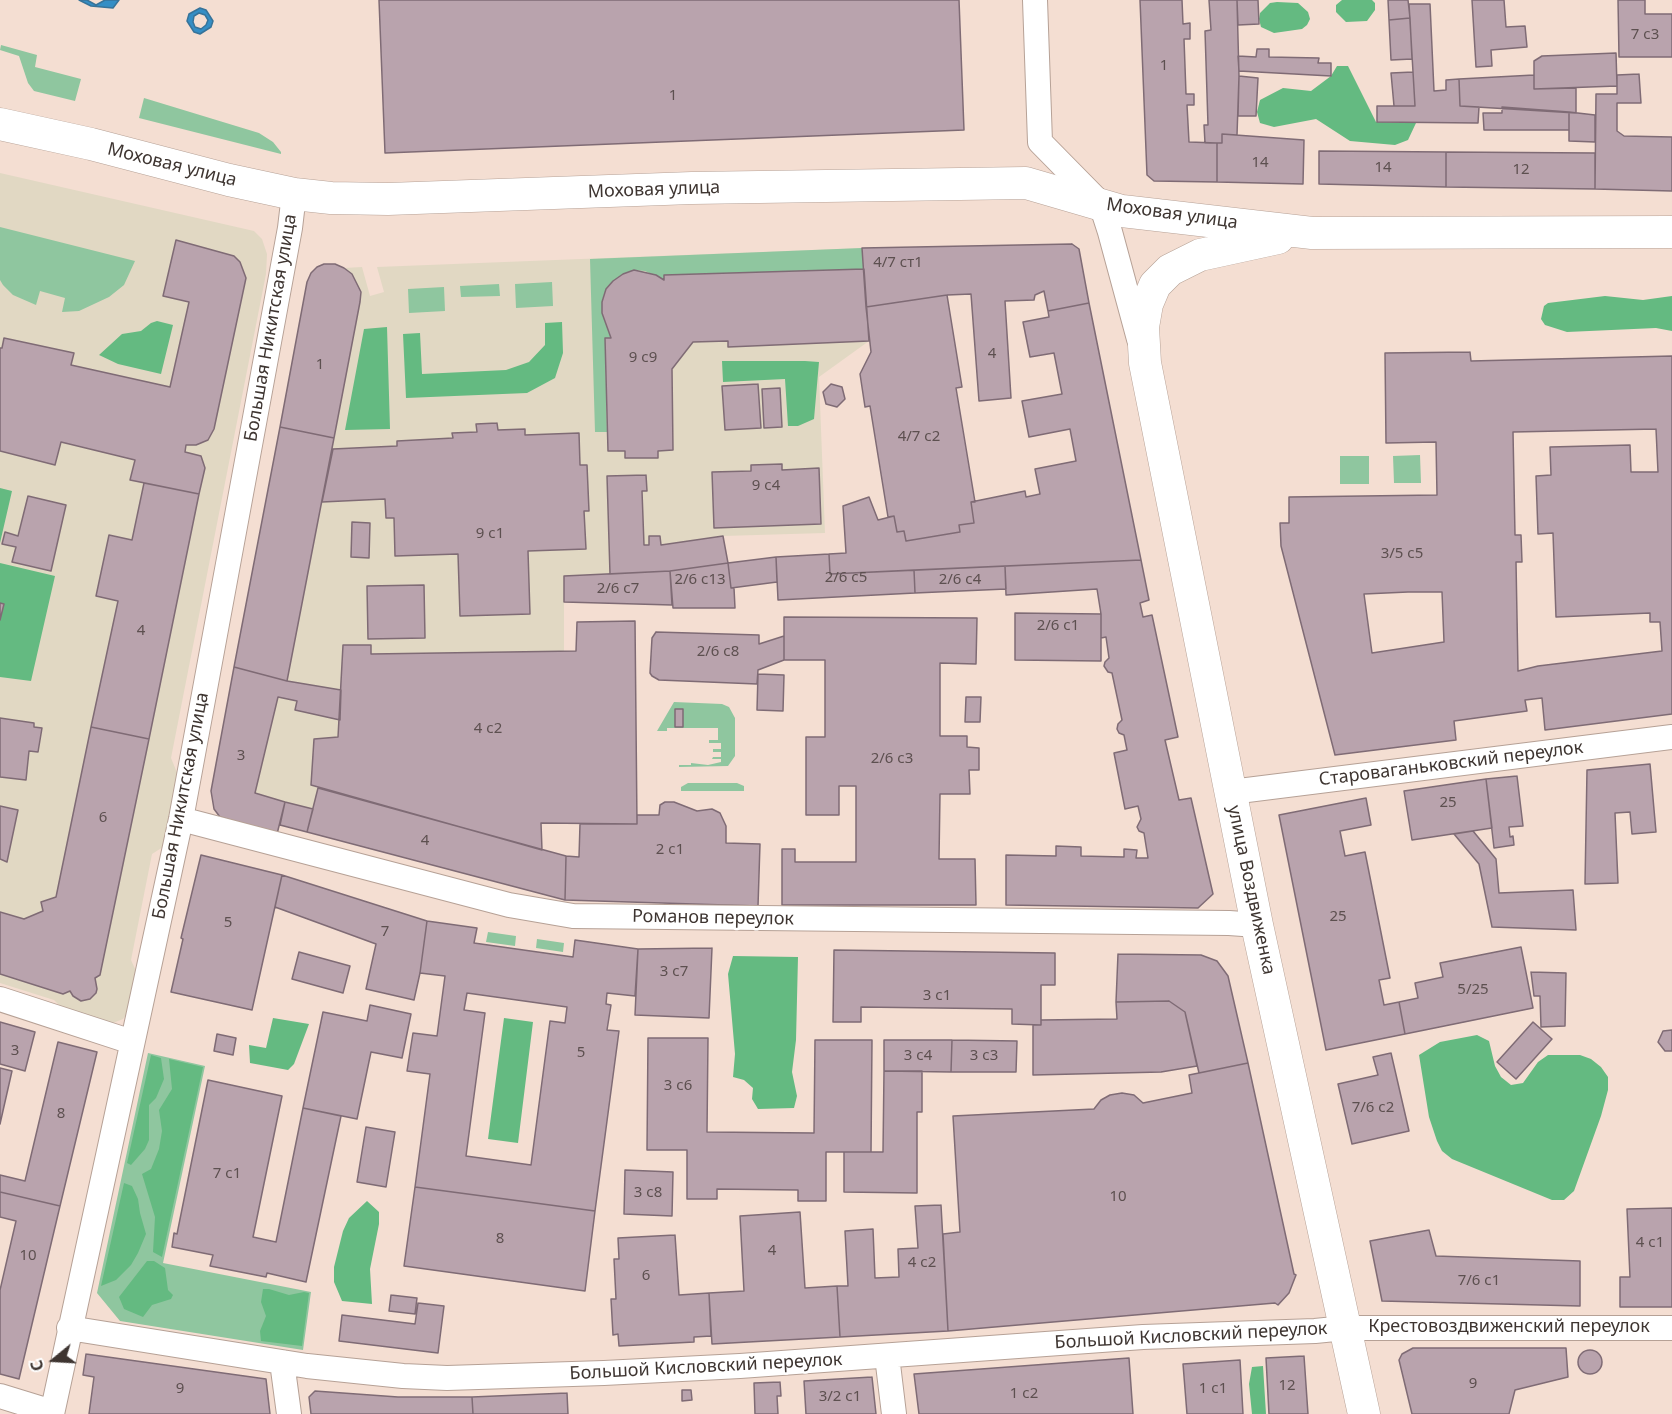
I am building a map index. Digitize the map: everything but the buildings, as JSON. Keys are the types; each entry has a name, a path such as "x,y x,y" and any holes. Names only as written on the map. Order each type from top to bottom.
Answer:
{"main road":[{"name":"Моховая улица","path":"0,124 91,144 229,180 294,194 331,198 388,199 692,188 1026,183 1122,210 1311,233 1672,232"},
{"name":"Моховая улица","path":"1200,255 1311,233"},
{"name":"улица Воздвиженка","path":"1200,255 1170,270 1155,285 1147,304 1143,327 1145,363 1257,925 1364,1414"}],"street":[{"name":"улица Воздвиженка","path":"1035,0 1040,142 1101,204 1145,363"},
{"name":"Большая Никитская улица","path":"52,1413 181,819 288,238 294,194"},
{"name":"Староваганьковский переулок","path":"1231,792 1672,737"},
{"name":"Романов переулок","path":"181,819 509,905 553,914 1221,922 1257,925"},
{"path":"0,999 132,1042"},
{"name":"Большой Кисловский переулок","path":"69,1328 282,1362 403,1376 484,1378 713,1368 1143,1337 1345,1328"},
{"name":"Крестовоздвиженский переулок","path":"1345,1328 1672,1328"},
{"path":"887,1356 894,1414"},
{"path":"282,1362 289,1414"},
{"path":"0,1396 52,1413"}],"shaded area":[{"path":"0,173 254,231 262,239 267,254 266,274 171,758 178,775 176,788 163,847 152,854 131,960 136,971 126,1015 123,1019 113,1023 65,1011 54,1000 0,983"},
{"path":"862,248 869,341 819,377 825,533 723,536 670,571 564,576 564,651 371,654 371,645 343,645 338,737 314,739 311,785 318,788 307,832 280,825 277,834 220,817 214,809 211,791 307,282 317,267 324,264 335,264 344,268 362,267 370,296 384,292 377,267"}],"green space":[{"path":"1342,0 1372,0 1375,3 1375,10 1367,21 1346,22 1336,12 1336,5"},
{"path":"1270,3 1298,3 1308,12 1310,19 1307,25 1302,29 1274,33 1261,27 1260,13"},
{"path":"1,45 37,55 35,67 81,79 75,101 34,91 28,83 19,56 0,50"},
{"path":"1337,66 1348,66 1376,122 1416,123 1408,140 1395,145 1350,141 1316,119 1274,127 1260,123 1257,112 1260,100 1283,88 1311,91 1331,76"},
{"path":"144,98 259,133 273,142 281,154 139,118"},
{"path":"0,227 135,261 124,285 109,297 79,311 62,312 65,298 40,291 36,305 13,295 3,285 0,280"},
{"path":"862,248 864,269 664,275 664,280 645,271 634,270 623,274 606,289 602,301 602,313 611,338 605,339 607,432 595,432 590,259"},
{"path":"552,282 553,306 516,308 515,284"},
{"path":"499,284 500,296 461,297 460,286"},
{"path":"444,287 445,311 409,313 408,289"},
{"path":"1605,296 1643,300 1672,296 1672,331 1656,328 1567,332 1545,325 1541,319 1544,306 1548,303"},
{"path":"157,321 173,325 161,374 118,364 99,355 122,334 141,331"},
{"path":"562,322 563,353 555,378 527,393 406,398 403,334 420,333 422,374 506,370 529,362 545,345 545,323"},
{"path":"387,327 390,429 345,430 364,329"},
{"path":"722,361 819,362 814,419 798,426 788,426 785,379 723,382"},
{"path":"1420,455 1421,483 1394,483 1393,456"},
{"path":"1340,456 1369,456 1369,484 1340,484"},
{"path":"0,488 12,491 0,543"},
{"path":"0,563 55,576 31,681 0,677"},
{"path":"674,702 722,704 729,707 735,718 735,756 728,766 679,767 679,765 691,765 691,763 708,765 721,762 721,759 712,759 721,757 721,752 713,752 713,749 721,749 721,743 709,743 709,740 718,740 718,728 667,728 667,731 657,731","holes":["675,710 683,710 683,727 675,726"]},
{"path":"688,783 737,783 744,786 744,791 681,791 681,787"},
{"path":"488,932 516,936 515,946 486,942"},
{"path":"537,939 564,943 563,952 536,948"},
{"path":"733,956 798,957 796,1040 792,1072 797,1096 794,1108 758,1109 752,1099 753,1088 744,1080 733,1077 735,1054 728,974"},
{"path":"273,1018 309,1024 294,1064 288,1070 250,1063 249,1045 266,1048"},
{"path":"504,1018 533,1022 518,1143 488,1139"},
{"path":"1477,1035 1489,1041 1495,1066 1501,1077 1511,1085 1523,1083 1538,1062 1548,1055 1580,1055 1591,1059 1608,1077 1608,1090 1601,1116 1574,1191 1564,1200 1552,1200 1452,1159 1442,1151 1429,1117 1419,1055 1440,1042"},
{"path":"148,1053 205,1066 163,1263 311,1292 303,1350 120,1321 97,1293"},
{"path":"151,1055 161,1058 164,1079 156,1098 149,1105 149,1140 145,1149 131,1165 127,1163"},
{"path":"169,1059 203,1067 162,1257 153,1252 155,1217 142,1174 151,1169 159,1149 162,1131 159,1110 172,1089"},
{"path":"124,1183 132,1186 138,1199 146,1234 131,1265 116,1280 101,1286"},
{"path":"367,1201 379,1212 379,1224 370,1269 372,1304 342,1301 334,1282 334,1267 343,1231 349,1218"},
{"path":"147,1261 154,1261 165,1268 168,1290 173,1295 171,1299 152,1305 143,1317 124,1309 119,1297"},
{"path":"263,1289 289,1295 309,1293 302,1346 261,1341 260,1331 266,1316 261,1302"},
{"path":"1263,1366 1266,1414 1252,1414 1249,1384 1252,1367"}],"water":[{"path":"79,0 87,0 96,5 105,0 119,0 113,8 91,6"},
{"path":"200,8 206,10 213,21 211,27 200,34 194,32 187,21 189,14","holes":["199,13 205,15 208,20 206,25 201,29 195,27 194,16"]}]}
